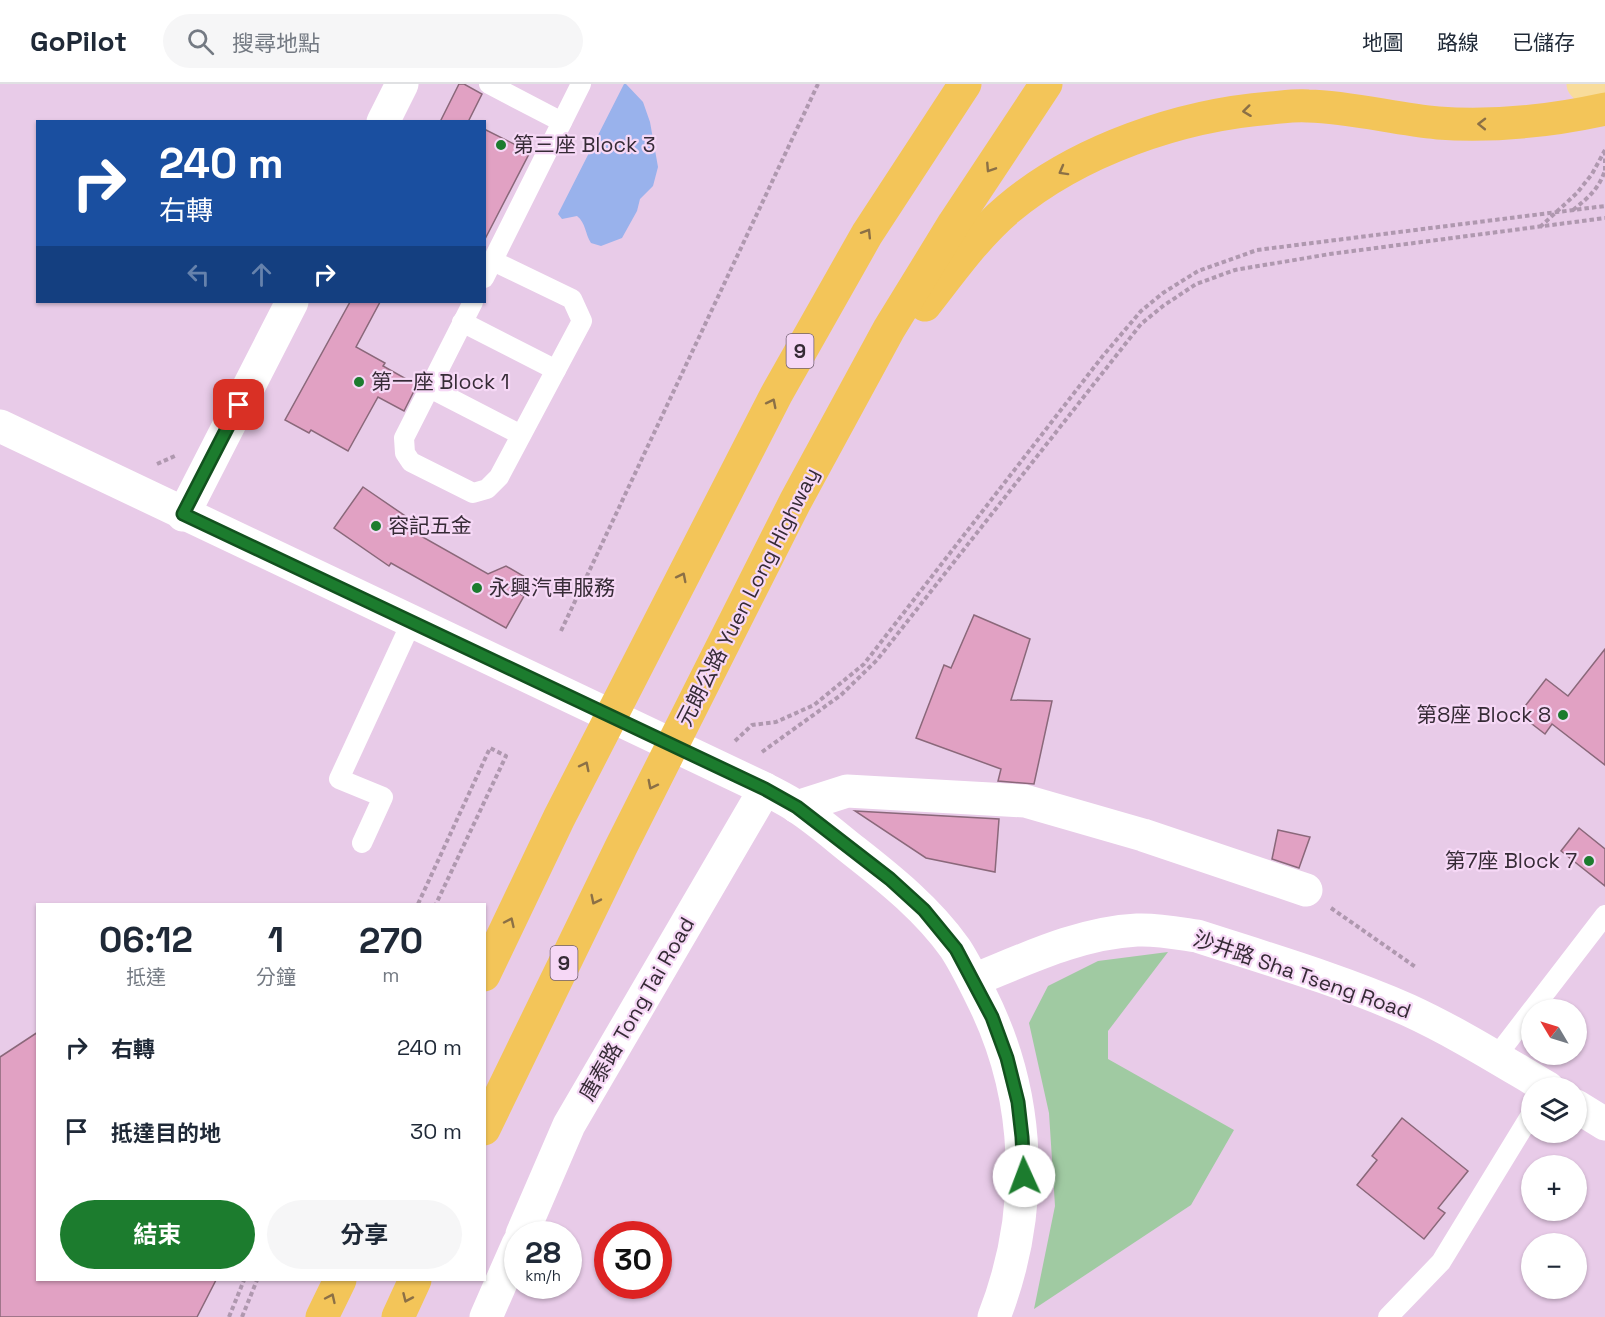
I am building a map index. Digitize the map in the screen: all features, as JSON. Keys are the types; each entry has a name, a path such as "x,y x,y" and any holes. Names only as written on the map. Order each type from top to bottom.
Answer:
{"highway":[{"name":"9","path":"486,971 655,628 776,395 867,234 965,84"},
{"name":"元朗公路 Yuen Long Highway","path":"486,1125 621,848 795,502 889,329 954,223 1046,84"},
{"path":"795,502 864,393 924,307 964,256 1007,210 1047,180 1088,158 1131,140 1188,122 1244,110 1305,106 1347,109 1439,123 1493,124 1540,121 1605,108"},
{"path":"322,1317 340,1281"},
{"path":"398,1317 415,1281"}],"main road":[{"path":"1583,84 1605,108"}],"street":[{"path":"384,120 402,84"},
{"path":"183,514 291,303"},
{"path":"0,426 765,789 797,807 890,879 924,910 956,949 974,980 992,1017 1007,1058 1018,1102 1024,1176 1018,1233 1005,1291 994,1317"},
{"name":"唐泰路 Tong Tai Road","path":"528,1221 569,1125 765,789"},
{"path":"797,807 847,791 1025,801 1143,836 1306,890"},
{"name":"沙井路 Sha Tseng Road","path":"974,980 1083,938 1137,930 1169,931 1197,936 1364,992 1425,1019 1529,1077"},
{"path":"1587,1113 1605,1124"},
{"path":"486,1317 504,1276"}],"lane":[{"path":"489,84 562,122"},
{"path":"472,303 404,438 405,453 411,462 473,493 487,489 499,477 582,321 572,299 489,269 581,84"},
{"path":"462,322 556,370"},
{"path":"430,388 521,435"},
{"path":"362,843 384,797 339,779 412,621"},
{"path":"1495,1058 1605,915"},
{"path":"1388,1317 1441,1262 1521,1131"}],"path":[{"path":"561,631 818,84"},
{"path":"1572,211 1592,196 1601,181 1605,170 1605,150"},
{"path":"1540,227 1577,193 1592,174 1605,150"},
{"path":"742,746 733,743 752,725 776,722 814,705 864,664 1102,357 1141,311 1162,293 1198,271 1257,250 1605,206"},
{"path":"760,753 842,695 877,660 1141,324 1163,306 1197,284 1235,270 1330,254 1605,218"},
{"path":"418,903 490,748 506,756 436,903"},
{"path":"1306,890 1417,968"},
{"path":"229,1317 244,1281"},
{"path":"242,1317 257,1281"}],"green space":[{"path":"1168,952 1108,1031 1108,1059 1234,1130 1191,1205 1034,1309 1055,1206 1049,1113 1029,1023 1048,986 1098,961"}],"water":[{"path":"624,84 643,102 650,122 658,167 653,186 640,199 637,211 622,238 601,246 591,243 577,216 562,219 558,214"}],"building":[{"name":"第三座 Block 3","path":"459,84 464,84 482,94 469,120 441,120"},
{"path":"486,130 530,152 486,237"},
{"name":"第一座 Block 1","path":"349,303 379,303 356,347 385,363 383,366 417,385 404,411 378,397 348,451 311,430 309,433 285,420"},
{"path":"363,487 417,524 412,531 488,574 506,566 525,577 516,592 524,596 506,628 391,563 389,566 334,528"},
{"path":"974,615 1030,639 1011,700 1052,701 1034,784 998,781 1001,769 916,738 944,665 951,668"},
{"name":"第8座 Block 8","path":"1605,649 1605,765 1552,724 1545,734 1519,714 1546,679 1568,696"},
{"path":"855,811 999,819 995,872 926,858"},
{"name":"第7座 Block 7","path":"1579,828 1605,849 1605,886 1561,851"},
{"path":"1278,830 1310,837 1299,868 1272,859"},
{"path":"36,1033 36,1281 215,1281 197,1317 0,1317 0,1057"},
{"path":"1402,1118 1468,1171 1438,1208 1445,1213 1424,1239 1357,1185 1377,1160 1372,1156"}],"place":[{"name":"第三座 Block 3","path":"501,145"},
{"name":"第一座 Block 1","path":"359,382"},
{"name":"容記五金","path":"376,526"},
{"name":"永興汽車服務","path":"477,588"},
{"name":"第8座 Block 8","path":"1563,715"},
{"name":"第7座 Block 7","path":"1589,861"}],"route":[{"path":"239,405 183,514 765,789 797,807 890,879 924,910 956,949 992,1017 1007,1058 1018,1102 1024,1176"}]}
